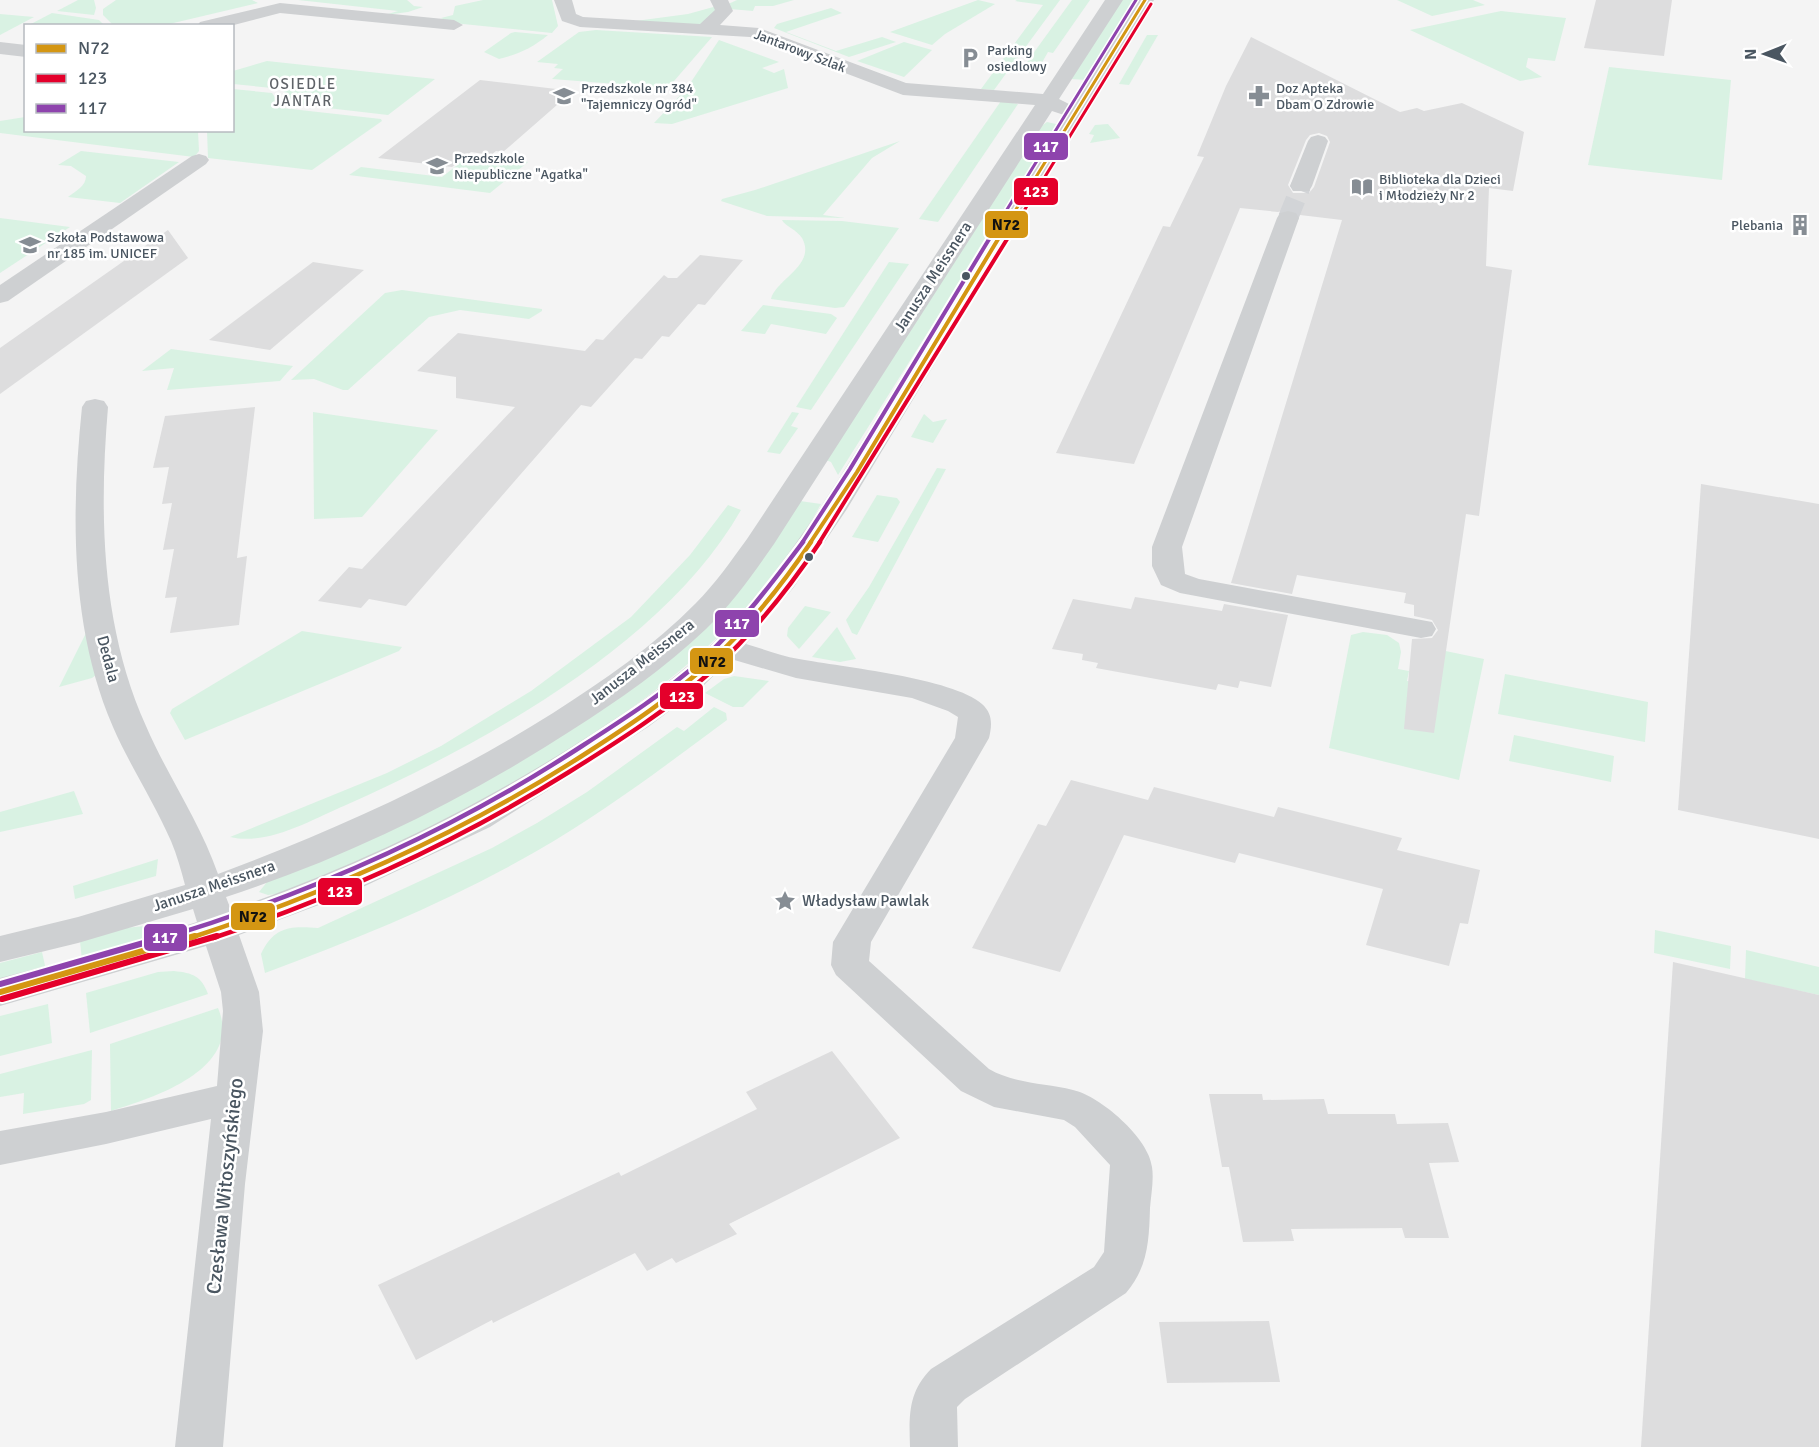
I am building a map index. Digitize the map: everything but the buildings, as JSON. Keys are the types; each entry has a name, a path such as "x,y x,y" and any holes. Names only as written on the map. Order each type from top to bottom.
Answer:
{"street":[{"name":"Jantarowy Szlak","path":"563,0 568,17 580,22 756,33 912,91 999,94 1060,108"},
{"path":"704,30 724,11 719,0"},
{"name":"Janusza Meissnera","path":"0,949 60,935 213,910 336,885 445,836 533,786 604,741 677,689 726,648 796,563 850,484 1060,108 1114,0"},
{"name":"Janusza Meissnera","path":"0,992 63,976 213,910 490,766 552,730 658,653 700,616 759,544 1060,108 1145,0"},
{"path":"214,24 280,8 454,25"},
{"path":"0,48 24,51"},
{"path":"1301,186 1318,141"},
{"path":"0,296 199,160"},
{"path":"1288,218 1167,547 1167,566 1172,579 1191,587 1421,629"},
{"name":"Dedala","path":"95,407 89,472 94,603 110,670 129,726 189,842 213,910"},
{"path":"726,648 795,668 899,686 955,700 974,714 976,720 972,738 852,942 850,965 975,1080 994,1091 1074,1106 1111,1135 1131,1165 1126,1252 1120,1268 1110,1280 978,1367 948,1384 937,1395 933,1407 934,1447"},
{"name":"Czesława Witoszyńskiego","path":"199,1447 233,1098 244,1029 243,1012 213,910"},
{"path":"0,1148 105,1128 233,1098"}],"green space":[{"path":"78,0 94,0 96,8 94,15 57,11"},
{"path":"116,0 252,0 258,3 169,24 112,24 103,15 103,9"},
{"path":"298,0 407,0 414,6 423,7 408,12 385,15 398,11"},
{"path":"483,0 552,0 558,26 552,33 453,23 441,18 453,15 455,6"},
{"path":"737,0 794,0 773,6 755,6 753,11 730,9 726,5"},
{"path":"978,0 995,4 945,34 932,45 890,32"},
{"path":"1060,0 994,90 981,89 1043,5 1015,1"},
{"path":"1072,0 1090,0 1053,53 1048,52 1036,73 1019,73"},
{"path":"1122,0 1136,0 1086,80 1071,79"},
{"path":"1397,0 1473,0 1485,5 1432,16"},
{"path":"717,6 719,10 702,27 628,22 688,14"},
{"path":"831,8 842,13 786,32 836,51 882,37 896,42 849,57 774,28 777,24"},
{"path":"1501,11 1566,18 1555,61 1528,58 1526,67 1542,77 1520,81 1410,30"},
{"path":"52,13 99,20 103,24 31,24"},
{"path":"0,14 34,17 0,35"},
{"path":"596,30 712,37 668,88 552,79 563,69 554,68 558,64 537,62 579,32"},
{"path":"511,33 548,35 525,50 499,59 484,52"},
{"path":"1147,35 1158,35 1129,85 1119,84"},
{"path":"719,40 779,62 762,68 774,73 784,69 788,88 672,124 654,123 687,88"},
{"path":"904,42 932,50 904,77 857,61"},
{"path":"267,61 435,79 388,115 293,104 282,89 234,84 234,71"},
{"path":"1609,67 1731,80 1722,180 1588,165"},
{"path":"234,89 272,93 282,108 381,119 382,121 312,170 208,158 207,132 234,132"},
{"path":"1001,101 1018,104 938,222 919,219"},
{"path":"24,117 24,132 198,132 199,151 194,157 0,133 0,121"},
{"path":"1047,122 1056,124 1054,132 838,475 831,462 826,460 1040,127"},
{"path":"1108,124 1120,138 1090,143 1094,135 1089,134 1095,125"},
{"path":"900,141 872,158 823,215 845,218 767,216 721,201 722,199"},
{"path":"81,151 179,162 120,203 68,197 82,185 86,176 71,166 58,165"},
{"path":"470,155 528,162 490,193 349,175 361,167 442,177"},
{"path":"0,218 70,227 0,273"},
{"path":"782,220 842,221 899,228 844,307 835,308 771,299 774,292 800,264 804,256 805,248 802,238"},
{"path":"889,262 909,264 811,410 796,407"},
{"path":"402,290 542,309 542,311 529,319 460,310 429,317 348,390 314,379 291,380 385,293"},
{"path":"763,305 831,314 837,318 826,334 771,324 765,334 741,331"},
{"path":"171,349 293,366 280,381 167,390 174,368 142,371"},
{"path":"313,412 438,430 362,517 314,519"},
{"path":"792,412 799,413 791,426 798,428 780,454 767,452"},
{"path":"924,414 933,422 947,419 933,443 911,437"},
{"path":"937,468 946,469 857,635 852,633 846,620 869,587"},
{"path":"877,495 897,498 900,502 878,542 852,537"},
{"path":"800,501 821,504 795,546 767,584 702,652 628,711 483,803 287,893 268,895 259,892 267,882 523,760 585,720"},
{"path":"728,505 741,510 708,559 666,604 619,646 566,685 455,752 318,818 274,835 244,839 230,837 387,773 441,746 531,691 631,617 690,555"},
{"path":"805,606 831,612 799,649 787,636 788,628"},
{"path":"837,627 856,659 840,662 812,657"},
{"path":"302,631 402,647 399,651 185,740 170,713 172,709"},
{"path":"1363,632 1387,635 1399,643 1401,652 1398,669 1409,671 1407,681 1440,687 1436,649 1484,659 1459,780 1329,748 1351,635"},
{"path":"86,633 96,675 59,687"},
{"path":"1505,674 1648,702 1645,742 1498,714"},
{"path":"734,676 769,681 743,707 733,707 705,693 724,679"},
{"path":"714,707 726,713 727,720 609,805 535,852 470,887 403,918 265,973 261,954 278,933 300,927 318,928 492,848 587,792 677,727 684,731"},
{"path":"1514,735 1614,756 1611,782 1509,761"},
{"path":"74,791 83,814 0,832 0,812"},
{"path":"158,859 156,876 75,899 73,886"},
{"path":"158,926 157,930 148,937 82,961 80,941 125,928"},
{"path":"1655,930 1731,946 1730,969 1654,953"},
{"path":"1746,950 1819,967 1819,995 1745,979"},
{"path":"42,952 46,970 0,982 0,963"},
{"path":"174,971 199,979 208,994 90,1033 86,993 158,972"},
{"path":"48,1004 52,1043 0,1056 0,1016"},
{"path":"218,1008 223,1029 218,1048 207,1064 190,1078 170,1089 111,1111 110,1044"},
{"path":"92,1050 91,1100 84,1104 23,1114 24,1093 0,1097 0,1074"}],"tunnel":[{"path":"1288,218 1301,186"}],"transit line":[{"name":"117","path":"0,984 118,952 235,915 349,872 405,847 475,812 532,778 632,713 687,673 750,610 827,506 1136,0"},
{"name":"N72","path":"0,992 119,960 237,923 295,902 409,854 479,818 537,784 637,719 692,678 756,615 809,545 857,472 1145,0"},
{"name":"123","path":"2,999 121,966 239,929 298,908 412,860 482,825 584,763 641,725 696,684 761,620 816,549 865,473 1151,4"}],"place":[{"name":"Parking osiedlowy","path":"970,58"},
{"name":"Przedszkole nr 384 \"Tajemniczy Ogród\"","path":"564,96"},
{"name":"Doz Apteka Dbam O Zdrowie","path":"1259,96"},
{"name":"Przedszkole Niepubliczne \"Agatka\"","path":"437,166"},
{"name":"Biblioteka dla Dzieci i Młodzieży Nr 2","path":"1362,187"},
{"name":"Plebania","path":"1800,225"},
{"name":"Szkoła Podstawowa nr 185 im. UNICEF","path":"30,245"},
{"name":"Władysław Pawlak","path":"785,901"}],"district":[{"name":"OSIEDLE JANTAR","path":"303,92"}]}
